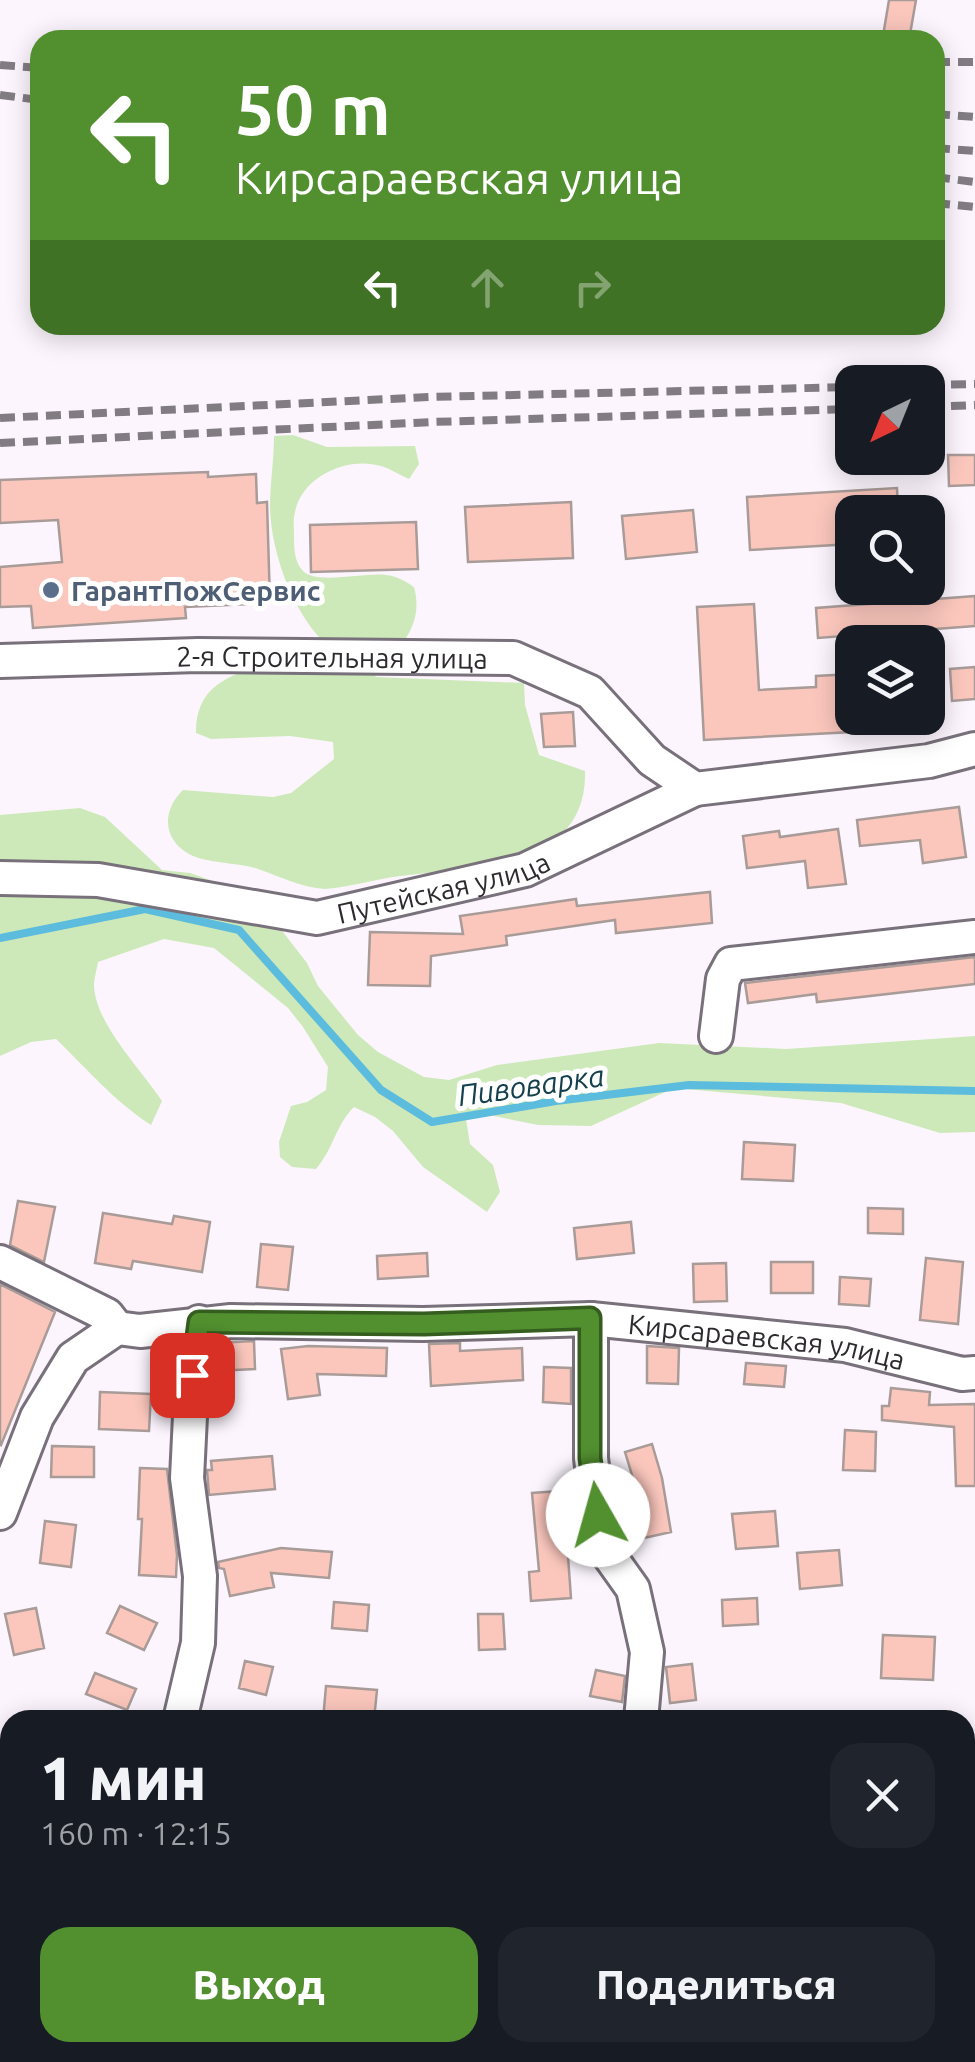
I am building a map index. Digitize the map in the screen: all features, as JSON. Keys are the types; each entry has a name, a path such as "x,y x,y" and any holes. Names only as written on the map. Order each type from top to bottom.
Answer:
{"street":[{"name":"2-я Строительная улица","path":"0,661 198,654 513,658 590,692 652,760 695,789"},
{"path":"695,789 929,761 975,749"},
{"name":"Путейская улица","path":"0,878 98,880 316,918 525,870 695,789"},
{"path":"716,1036 723,979 732,964 975,937"},
{"path":"0,1262 107,1315 117,1328 73,1358 37,1417 0,1513"},
{"path":"590,1318 590,1458 601,1544 633,1589 647,1652 641,1710"},
{"name":"Кирсараевская улица","path":"117,1328 140,1330 199,1322 424,1324 590,1318 845,1344 962,1374 975,1373"},
{"path":"182,1710 198,1643 200,1576 187,1478 199,1322"}],"green space":[{"path":"293,435 327,447 415,446 419,464 409,479 381,466 355,464 328,472 307,488 294,515 296,559 310,575 386,575 414,587 416,614 412,626 375,677 524,683 525,705 539,755 585,771 581,804 567,828 546,845 490,865 325,889 250,867 197,857 173,840 169,814 183,790 273,797 291,793 334,759 333,742 290,736 211,739 196,733 199,709 210,692 225,680 244,671 330,648 295,602 280,564 271,525 274,436"},
{"path":"80,808 105,817 162,870 190,873 239,890 276,923 307,963 318,986 358,1035 378,1052 424,1077 449,1080 497,1065 659,1043 786,1049 975,1036 975,1132 940,1133 841,1103 674,1088 591,1126 538,1125 489,1115 466,1119 470,1144 493,1165 500,1192 487,1212 423,1167 393,1131 354,1107 316,1169 292,1167 280,1157 279,1142 291,1106 307,1102 326,1090 328,1067 288,1008 214,948 164,939 98,962 94,983 97,1001 111,1031 162,1101 151,1125 113,1095 56,1039 31,1042 0,1056 0,815"}],"building":[{"path":"889,0 916,0 911,30 884,30"},
{"path":"948,455 975,455 975,485 949,486"},
{"path":"208,472 208,477 256,474 257,503 267,502 270,603 185,607 186,618 33,628 31,606 0,607 0,567 62,562 58,520 0,523 0,480"},
{"path":"897,488 897,495 835,495 835,545 750,550 747,497"},
{"path":"571,502 573,558 468,562 465,507"},
{"path":"693,510 697,552 626,559 622,516"},
{"path":"416,522 418,569 311,572 310,525"},
{"path":"975,596 975,626 835,625 835,637 818,638 816,608 945,605 945,598"},
{"path":"754,604 759,690 816,687 816,676 835,675 835,733 704,740 697,607"},
{"path":"975,667 975,699 952,701 950,669"},
{"path":"573,712 575,746 544,747 541,714"},
{"path":"959,807 966,857 923,863 920,840 860,846 857,820"},
{"path":"838,829 846,884 808,888 805,861 747,868 743,836 779,831 780,837"},
{"path":"710,892 712,923 616,933 615,920 506,936 507,945 431,956 430,986 368,985 370,932 463,934 460,916 576,899 577,906"},
{"path":"975,957 975,984 817,1002 816,994 748,1003 745,983"},
{"path":"744,1142 795,1145 793,1181 742,1179"},
{"path":"18,1201 55,1207 44,1262 10,1245"},
{"path":"868,1208 903,1209 903,1234 868,1233"},
{"path":"103,1213 172,1224 174,1216 210,1222 202,1272 133,1261 131,1269 95,1263"},
{"path":"631,1222 634,1253 577,1259 574,1228"},
{"path":"261,1244 293,1247 288,1290 257,1287"},
{"path":"427,1253 428,1276 378,1279 377,1256"},
{"path":"926,1258 963,1262 958,1324 920,1320"},
{"path":"771,1262 813,1262 813,1293 771,1293"},
{"path":"726,1263 727,1301 694,1302 693,1264"},
{"path":"840,1277 871,1279 869,1306 839,1304"},
{"path":"0,1284 55,1312 1,1445 0,1444"},
{"path":"254,1341 255,1369 215,1371 216,1343"},
{"path":"460,1343 460,1351 522,1348 523,1380 431,1386 429,1344"},
{"path":"647,1346 679,1348 678,1384 647,1383"},
{"path":"387,1348 386,1376 317,1374 320,1395 288,1399 281,1349"},
{"path":"746,1363 786,1366 784,1387 744,1384"},
{"path":"544,1367 571,1368 571,1404 543,1402"},
{"path":"891,1388 930,1392 929,1405 975,1404 975,1486 956,1486 954,1427 882,1420 882,1406 889,1406"},
{"path":"100,1392 151,1394 149,1431 99,1429"},
{"path":"845,1430 876,1432 875,1471 843,1470"},
{"path":"652,1444 671,1532 626,1542 621,1519 644,1514 625,1452"},
{"path":"52,1446 94,1447 94,1477 51,1477"},
{"path":"272,1456 275,1489 209,1495 207,1470 212,1470 211,1461"},
{"path":"140,1468 167,1469 176,1577 139,1575"},
{"path":"573,1490 577,1541 567,1542 571,1598 531,1601 529,1572 539,1571 532,1493"},
{"path":"775,1511 778,1546 736,1549 732,1514"},
{"path":"45,1521 76,1525 71,1567 40,1563"},
{"path":"281,1548 332,1552 329,1578 271,1573 274,1587 230,1596 224,1569 219,1568 218,1562"},
{"path":"839,1550 842,1585 800,1589 797,1553"},
{"path":"757,1598 758,1624 723,1626 722,1600"},
{"path":"334,1602 369,1605 367,1631 332,1628"},
{"path":"120,1606 157,1623 144,1650 107,1633"},
{"path":"36,1608 44,1648 14,1655 5,1614"},
{"path":"478,1614 503,1614 505,1649 479,1650"},
{"path":"883,1635 935,1637 933,1680 881,1678"},
{"path":"245,1661 273,1667 266,1695 239,1688"},
{"path":"692,1664 696,1700 670,1703 666,1667"},
{"path":"596,1670 625,1676 622,1702 590,1696"},
{"path":"95,1673 136,1689 127,1710 86,1694"},
{"path":"326,1686 377,1690 375,1710 324,1710"}],"waterway":[{"name":"Пивоварка","path":"0,938 145,909 239,930 381,1090 432,1122 556,1101 689,1085 975,1091"}],"railway":[{"path":"945,62 975,62"},
{"path":"0,65 30,67"},
{"path":"0,95 30,99"},
{"path":"945,115 975,117"},
{"path":"945,149 975,151"},
{"path":"945,178 975,182"},
{"path":"945,204 975,207"},
{"path":"945,385 975,384"},
{"path":"0,418 429,397 835,387"},
{"path":"945,406 975,405"},
{"path":"0,443 432,422 835,410"}],"place":[{"name":"ГарантПожСервис","path":"51,590"}],"route":[{"path":"192,1375 199,1322 424,1324 590,1318 590,1458 598,1515"}]}
